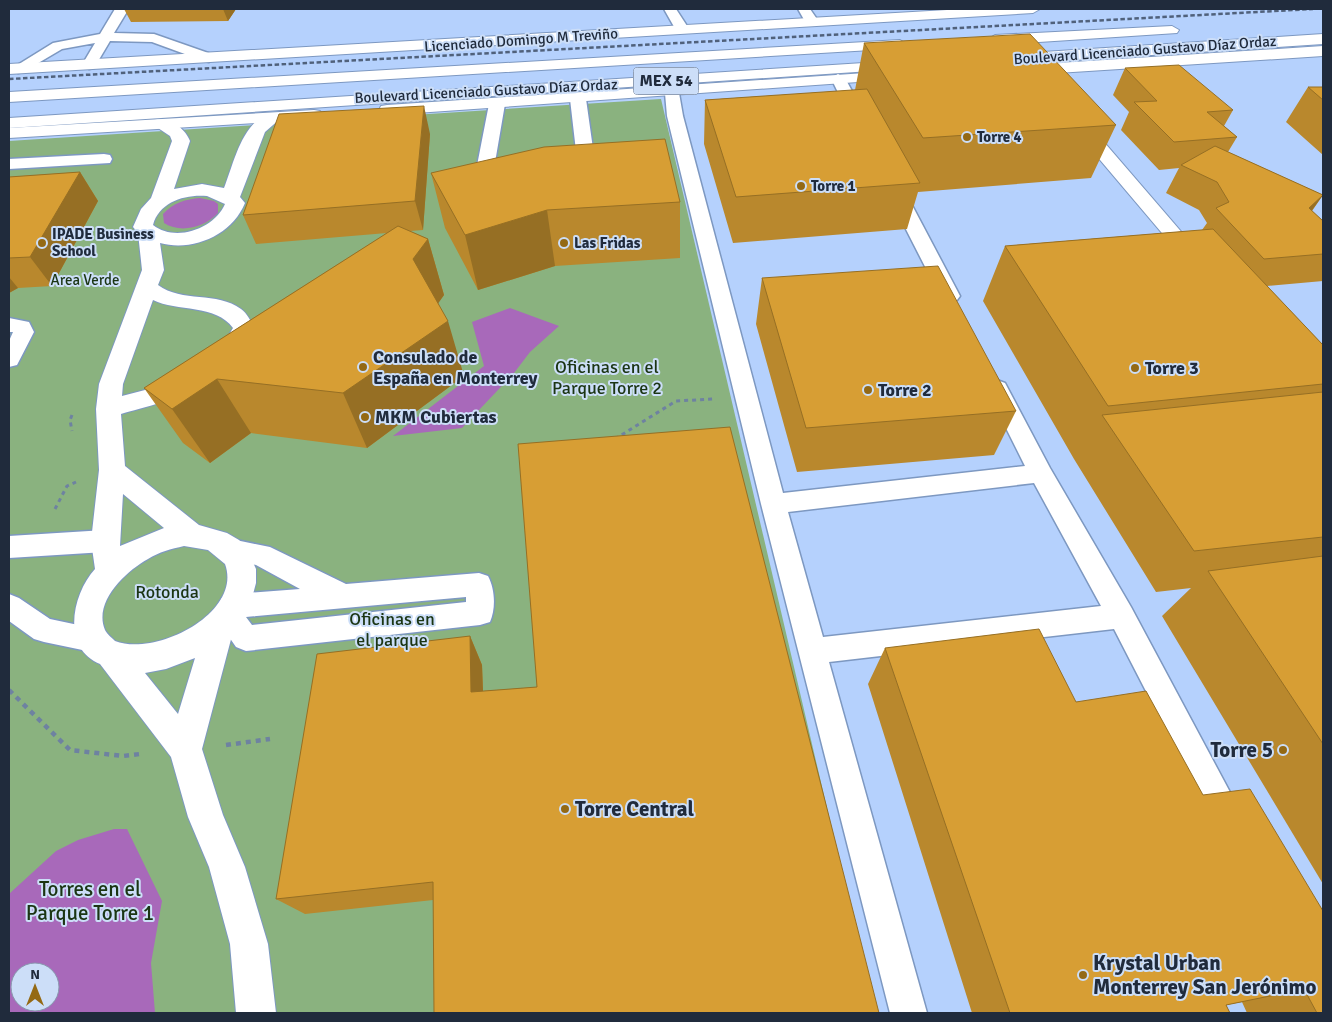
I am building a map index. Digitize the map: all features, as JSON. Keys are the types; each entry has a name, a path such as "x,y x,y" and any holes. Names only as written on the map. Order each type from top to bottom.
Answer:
{"main road":[{"name":"Licenciado Domingo M Treviño","path":"13,69 1033,9"},
{"name":"Boulevard Licenciado Gustavo Díaz Ordaz","path":"977,41 1185,29"},
{"name":"Boulevard Licenciado Gustavo Díaz Ordaz","path":"1323,39 999,65 1039,77 1323,52"},
{"name":"Boulevard Licenciado Gustavo Díaz Ordaz","path":"10,97 918,44"},
{"name":"Boulevard Licenciado Gustavo Díaz Ordaz","path":"9,123 915,70 672,93 9,133"},
{"path":"1065,108 1207,274"},
{"path":"230,197 257,129 272,118"},
{"path":"160,200 181,141 178,133 161,124"},
{"path":"110,572 105,540 112,470 108,409 111,384 150,278 203,234 228,220 234,211 235,203 230,197 212,190 202,190 174,195 160,200 150,208 144,218 142,227 148,234 169,239 203,234"},
{"path":"108,409 153,396 209,367 230,354 244,328 234,313 202,303 168,300 154,294 150,278 148,234"},
{"path":"112,470 192,535"},
{"path":"105,540 160,540 192,535 205,536 224,543 237,556 242,572 238,593 227,613 185,750"},
{"path":"160,540 137,550 99,583 89,604 86,623 102,647 185,750 206,817 227,867 249,944 256,1013"},
{"path":"102,647 128,660 155,658 183,649 207,634 227,613"}],"lane":[{"path":"670,9 682,29"},
{"path":"804,9 812,22"},
{"path":"89,65 121,10"},
{"path":"13,69 58,46 105,36 154,38 209,58"},
{"path":"838,78 870,141"},
{"path":"672,93 675,116 773,504 909,1013"},
{"path":"578,99 588,179 579,189"},
{"path":"497,104 482,186 488,193 499,198"},
{"path":"9,164 104,159"},
{"path":"884,167 960,316"},
{"path":"9,325 22,327 24,332 9,360"},
{"path":"987,368 1240,841"},
{"path":"773,504 1041,472"},
{"path":"9,547 105,540"},
{"path":"231,550 262,555 310,581 345,596"},
{"path":"480,584 480,613 246,638 227,613 345,596 480,584"},
{"path":"9,606 44,630 102,647"},
{"path":"812,651 1121,616"}],"path":[{"path":"608,444 637,423 676,401 746,396"}],"green space":[{"name":"Oficinas en el parque","path":"661,99 875,1013 9,1013 9,141"}],"shaded area":[{"path":"200,198 214,201 218,204 218,213 213,218 200,225 185,228 178,228 164,223 163,214 175,204"},
{"path":"510,308 559,326 530,352 514,373 462,428 393,436 484,366 472,322"},
{"path":"114,829 127,829 162,901 151,963 155,1013 9,1013 9,894 56,851 78,840"}],"building":[{"path":"1030,34 1116,125 923,138 864,43"},
{"path":"1179,65 1233,110 1207,112 1237,137 1174,142 1134,102 1157,101 1125,68"},
{"path":"1308,87 1323,87 1323,100"},
{"path":"867,89 920,183 736,197 705,100"},
{"path":"424,106 415,201 243,215 279,114"},
{"path":"665,139 680,202 547,210 465,235 431,173 544,147"},
{"path":"1215,146 1323,195 1309,208 1323,221 1323,254 1264,259 1216,208 1229,202 1217,182 1181,165"},
{"path":"80,172 30,257 9,258 9,177"},
{"path":"398,226 428,239 413,259 448,321 343,393 217,379 172,409 144,388"},
{"path":"1213,229 1323,345 1323,384 1108,406 1005,246"},
{"path":"938,266 1016,411 806,428 762,278"},
{"path":"1323,392 1323,537 1194,551 1102,415"},
{"name":"Torre Central","path":"730,427 879,1013 434,1013 433,882 276,899 317,654 470,636 471,692 537,687 518,444"},
{"path":"1323,556 1323,744 1208,571"},
{"path":"1039,629 1076,702 1146,691 1203,795 1250,789 1323,911 1323,1013 1317,1013 1304,989 1226,1005 1230,1013 1010,1013 885,648"}],"railway":[{"path":"9,79 1313,9"}],"place":[{"name":"Torre 4","path":"967,137"},
{"name":"Torre 1","path":"801,186"},
{"name":"IPADE Business School","path":"42,243"},
{"name":"Las Fridas","path":"564,243"},
{"name":"Consulado de España en Monterrey","path":"363,367"},
{"name":"Torre 3","path":"1135,368"},
{"name":"Torre 2","path":"868,390"},
{"name":"MKM Cubiertas","path":"365,417"},
{"name":"Torre 5","path":"1283,750"},
{"name":"Torre Central","path":"565,809"},
{"name":"Krystal Urban Monterrey San Jerónimo","path":"1083,975"}],"park label":[{"name":"Area Verde","path":"85,280"},
{"name":"Oficinas en el Parque Torre 2","path":"607,377"},
{"name":"Rotonda","path":"167,592"},
{"name":"Torres en el Parque Torre 1","path":"90,901"}]}
